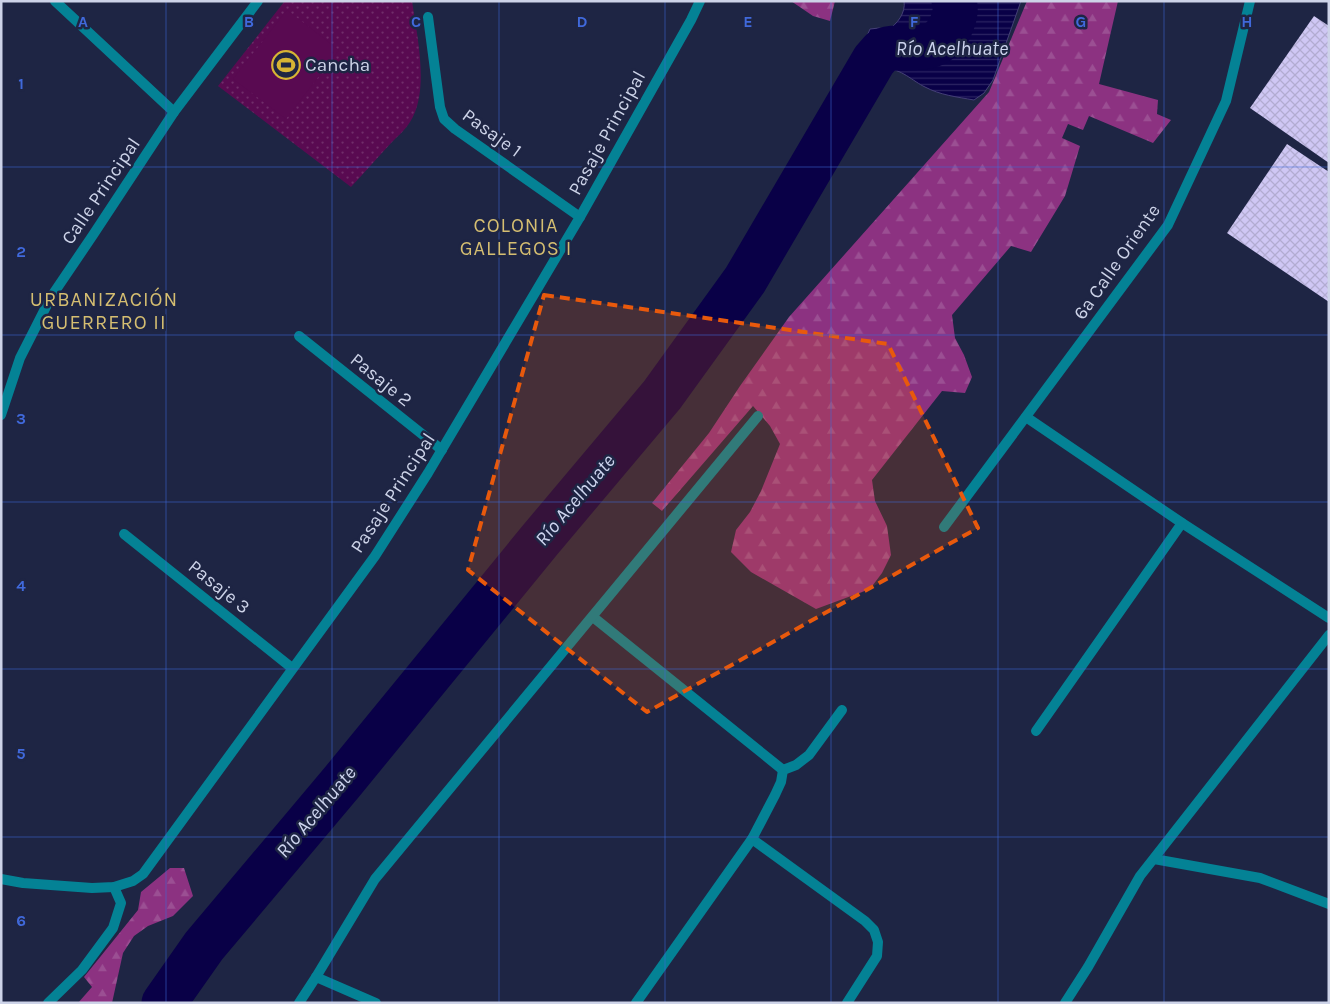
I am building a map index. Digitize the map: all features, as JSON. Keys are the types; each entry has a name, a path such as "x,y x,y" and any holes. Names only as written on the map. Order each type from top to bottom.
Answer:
{"street":[{"path":"55,1 174,112"},
{"name":"Calle Principal","path":"1,415 20,358 51,297 174,112 258,1"},
{"name":"Pasaje Principal","path":"1,879 23,883 92,888 114,887 133,881 143,874 375,556 442,450 580,217 700,1"},
{"name":"6a Calle Oriente","path":"944,527 1168,225 1226,101 1250,1"},
{"name":"Pasaje 1","path":"428,17 440,107 444,119 580,217"},
{"name":"Pasaje 2","path":"299,336 442,450"},
{"path":"299,1003 375,879 758,416"},
{"path":"1026,417 1182,523 1329,618"},
{"path":"1036,731 1182,523"},
{"name":"Pasaje 3","path":"124,534 292,668"},
{"path":"593,617 783,770"},
{"path":"1065,1003 1140,876 1329,635"},
{"path":"783,770 796,765 810,755 842,710"},
{"path":"636,1003 752,839 776,795 783,770"},
{"path":"752,839 865,921 874,930 878,942 877,956 847,1003"},
{"path":"1154,858 1260,878 1329,904"},
{"path":"48,1003 82,970 113,928 121,903 114,887"},
{"path":"316,977 376,1003"}],"highlighted area":[{"path":"544,295 888,344 978,528 647,712 468,570"}],"shaded area":[{"path":"412,1 419,46 421,79 416,109 406,127 351,187 218,86 284,2"},
{"name":"Cancha","path":"287,10 339,50 286,119 233,79"}],"green space":[{"path":"791,1 835,1 830,21 813,16"},
{"path":"1027,1 1118,1 1099,84 1158,100 1157,114 1171,120 1153,143 1089,116 1083,130 1068,124 1062,138 1080,146 1065,196 1031,252 1011,246 952,315 955,338 972,377 965,393 942,391 872,480 875,501 887,526 891,555 882,573 870,589 816,609 751,572 731,552 736,530 750,512 761,491 780,444 770,426 753,406 662,511 652,503 709,433 789,317 989,92"},
{"path":"170,868 184,868 193,896 173,916 148,926 134,936 123,953 112,1003 78,1003 92,987 84,977 138,910 141,892"}],"water":[{"name":"Río Acelhuate","path":"904,1 1021,1 993,80 984,93 974,100 943,94 892,70 879,73 857,89 870,29 888,30 891,28 898,21 904,10"}],"building":[{"path":"1314,16 1329,26 1329,163 1250,108"},
{"path":"1287,144 1329,172 1329,302 1227,233"}],"waterway":[{"name":"Río Acelhuate","path":"164,1003 204,946 662,395 745,280 874,60 882,51 894,48 928,46 940,41 953,21 955,12 954,1"}],"place":[{"name":"Cancha","path":"286,65"}],"district":[{"name":"COLONIA GALLEGOS I","path":"516,236"},
{"name":"URBANIZACIÓN GUERRERO II","path":"104,310"}]}
